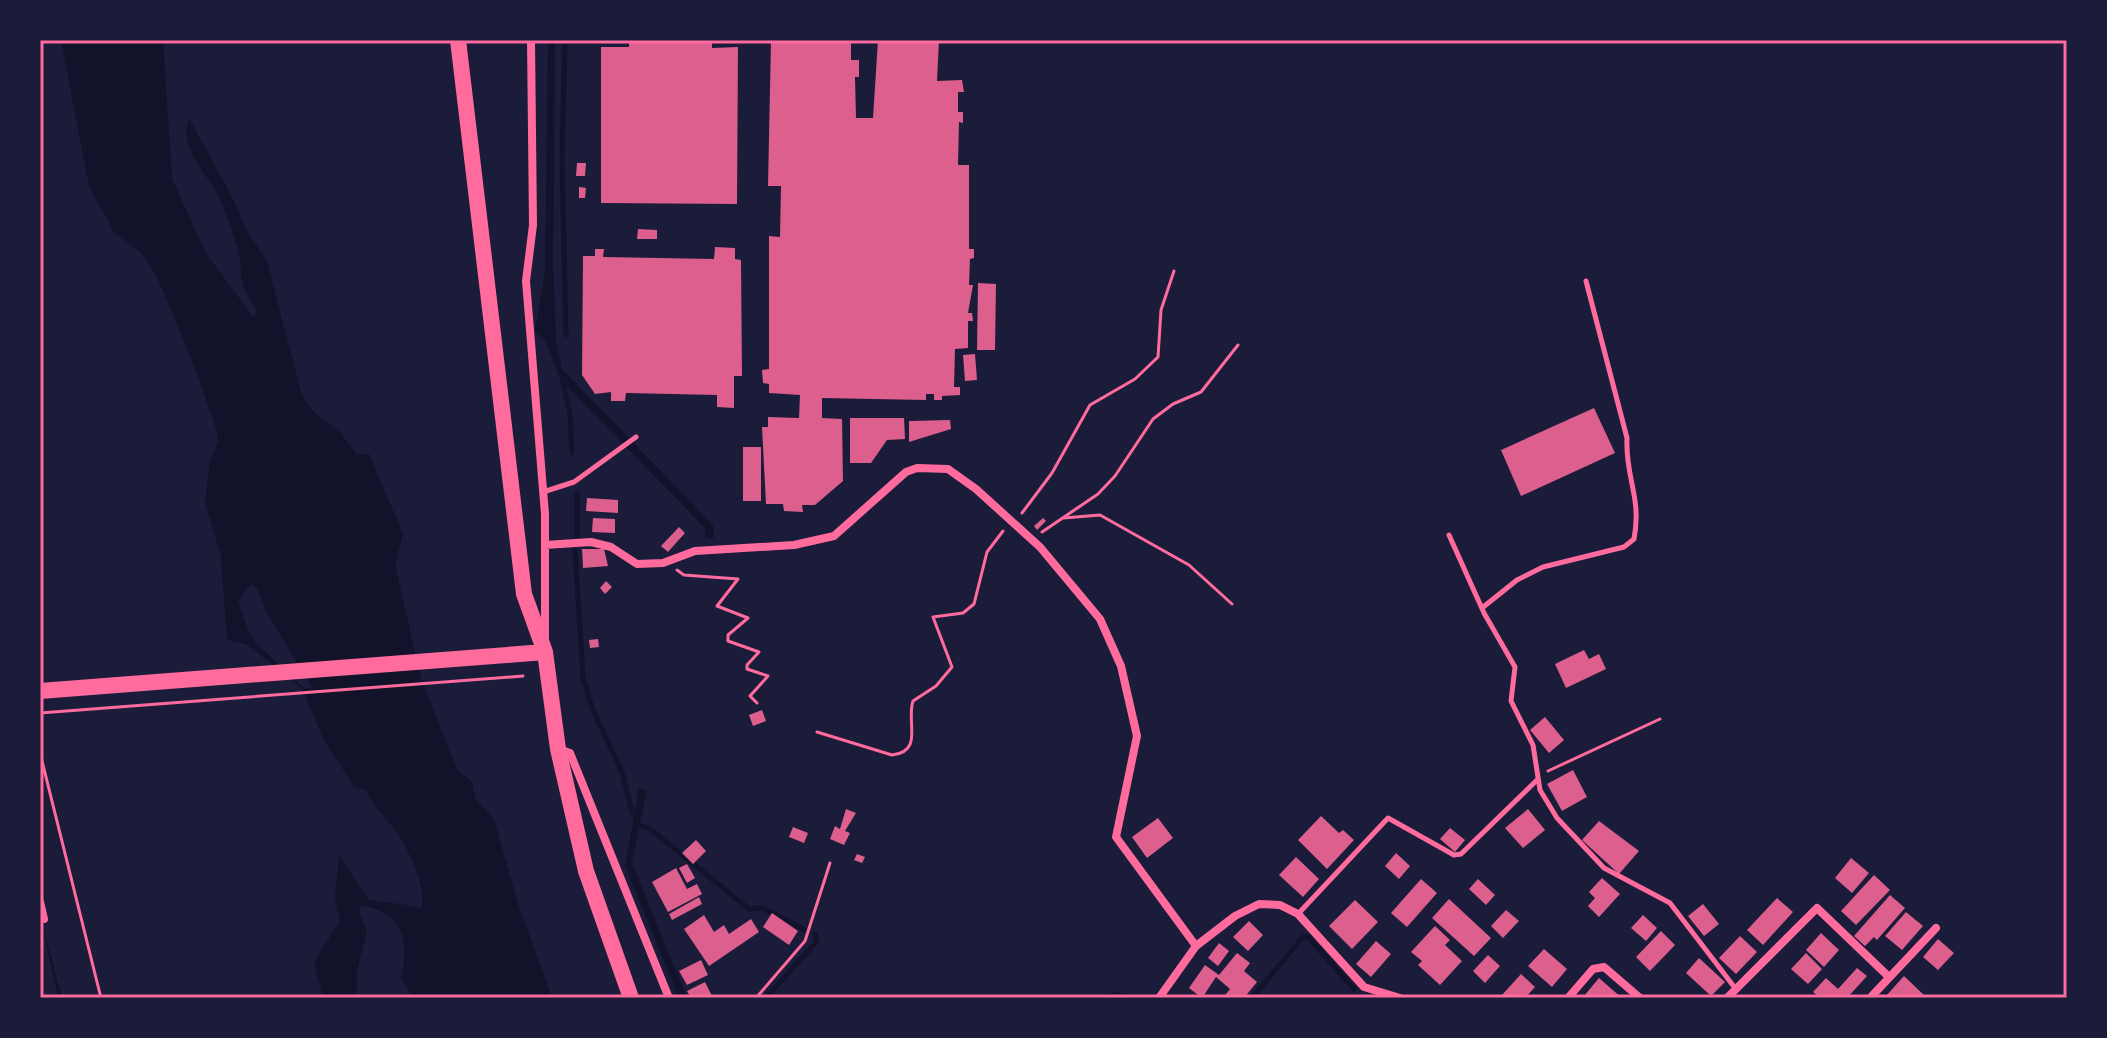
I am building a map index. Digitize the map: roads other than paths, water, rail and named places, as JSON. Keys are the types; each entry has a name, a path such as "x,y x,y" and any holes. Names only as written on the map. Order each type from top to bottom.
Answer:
{"main road":[{"path":"458,40 524,594 545,652 558,749 586,871 631,998"},
{"path":"40,691 545,652"}],"street":[{"path":"531,40 533,225 526,281 543,492 545,652"},
{"path":"545,545 591,542 611,547 637,564 671,560 695,551 794,545 834,536 893,482 917,468 948,469 976,489 1031,539 1070,579 1100,619 1116,652 1131,700 1137,736 1116,837 1196,946"},
{"path":"558,749 570,753 669,998"},
{"path":"40,902 44,919"},
{"path":"1159,998 1196,946 1235,916 1259,904 1280,905 1298,914 1364,987 1400,998"},
{"path":"1727,998 1817,908 1889,977"},
{"path":"1870,998 1936,928"},
{"path":"1568,998 1593,969 1604,967 1640,998"}],"lane":[{"path":"1482,608 1517,580 1543,567 1624,547 1634,539 1638,503 1626,460 1627,438 1586,281"},
{"path":"543,492 574,482 636,437"},
{"path":"1449,535 1482,608 1515,667 1511,701 1533,745 1540,790 1557,818 1604,868 1670,903 1735,988"},
{"path":"1298,914 1388,818 1454,855 1461,854 1539,777"}],"waterway":[{"path":"565,40 562,159 566,335"},
{"path":"562,378 570,414 572,453"},
{"path":"577,494 577,536"},
{"path":"575,550 583,678 592,708 622,772 632,813"},
{"path":"642,826 649,828 749,909 763,908 805,930"},
{"path":"766,998 817,941 815,934"},
{"path":"1252,998 1303,937 1308,937 1354,989"},
{"path":"1100,998 1114,995 1144,998"}]}
